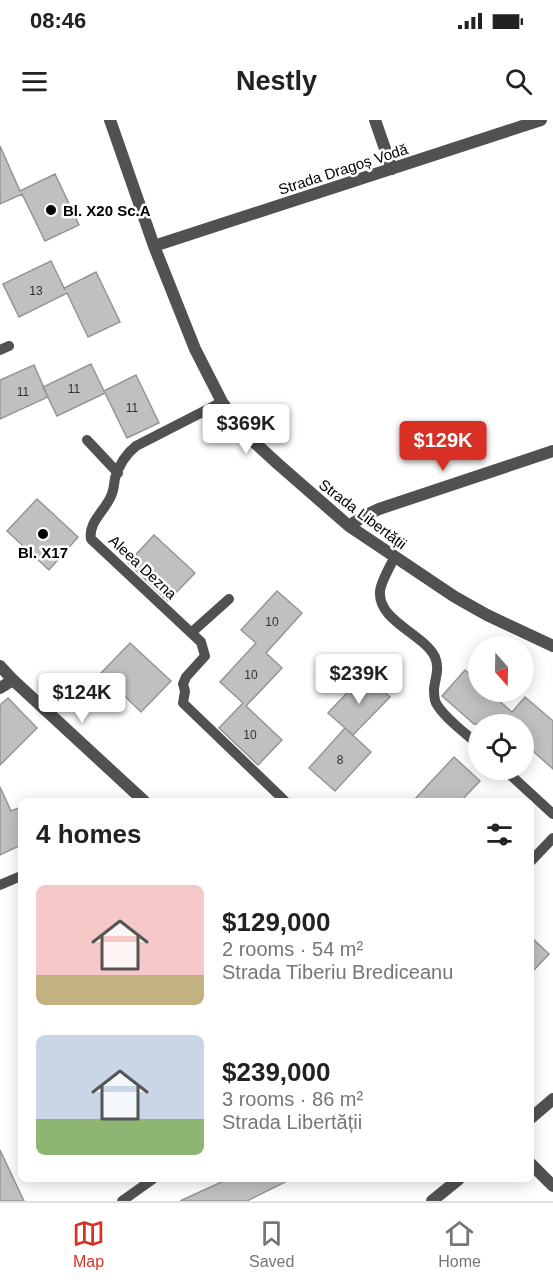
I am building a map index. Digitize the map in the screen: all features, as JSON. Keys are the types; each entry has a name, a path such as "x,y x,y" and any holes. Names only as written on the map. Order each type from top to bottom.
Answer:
{"street":[{"name":"Strada Libertății","path":"110,120 154,246 195,349 222,402 237,423 254,442 349,526 394,558 454,597 553,646"},
{"path":"375,120 392,169"},
{"name":"Strada Dragoș Vodă","path":"154,246 541,120"},
{"path":"349,526 379,509 553,451"},
{"path":"0,666 141,798"},
{"path":"0,688 13,680"},
{"path":"534,1115 553,1099"},
{"path":"534,1167 553,1186"},
{"path":"432,1201 455,1182"}],"lane":[{"name":"Aleea Dezna","path":"222,402 129,451 117,473 110,499 94,521 90,532 91,539 201,642 205,656 186,677 183,684 185,691 183,703 282,798"},
{"path":"87,440 117,473"},
{"path":"394,558 380,591 385,610 435,657 438,668 434,688 435,700 442,712 468,736"},
{"path":"191,633 229,599"},
{"path":"516,780 553,814"},
{"path":"534,858 553,838"},
{"path":"0,885 18,877"},
{"path":"122,1201 149,1182"}],"building":[{"name":"Bl. X20 Sc.A","path":"0,146 20,191 55,174 79,225 45,241 22,194 0,204"},
{"path":"51,261 64,288 96,272 120,322 88,337 67,293 19,317 3,284"},
{"path":"91,364 104,391 136,375 159,423 127,438 105,393 57,416 43,387"},
{"path":"34,365 48,397 0,419 0,380"},
{"name":"Bl. X17","path":"37,499 78,537 49,570 7,531"},
{"path":"154,535 195,573 168,601 128,563"},
{"path":"277,591 302,613 266,653 282,668 246,706 282,740 258,765 219,728 243,703 220,682 256,643 241,630"},
{"path":"130,643 171,681 141,712 101,673"},
{"path":"465,670 468,673 468,702 500,702 512,712 521,702 531,702 553,721 553,769 534,752 534,714 468,714 468,719 442,696"},
{"path":"365,674 390,697 353,735 328,713"},
{"path":"8,698 37,728 0,765 0,705"},
{"path":"345,728 371,752 335,791 309,768"},
{"path":"454,757 468,770 468,780 480,781 464,798 416,798"},
{"path":"0,787 11,811 18,808 18,846 0,855"},
{"path":"534,940 549,954 534,970"},
{"path":"0,1150 24,1201 0,1201"},
{"path":"221,1182 285,1182 247,1201 180,1201"}],"place":[{"name":"Bl. X20 Sc.A","path":"51,210"},
{"name":"Bl. X17","path":"43,534"}]}
